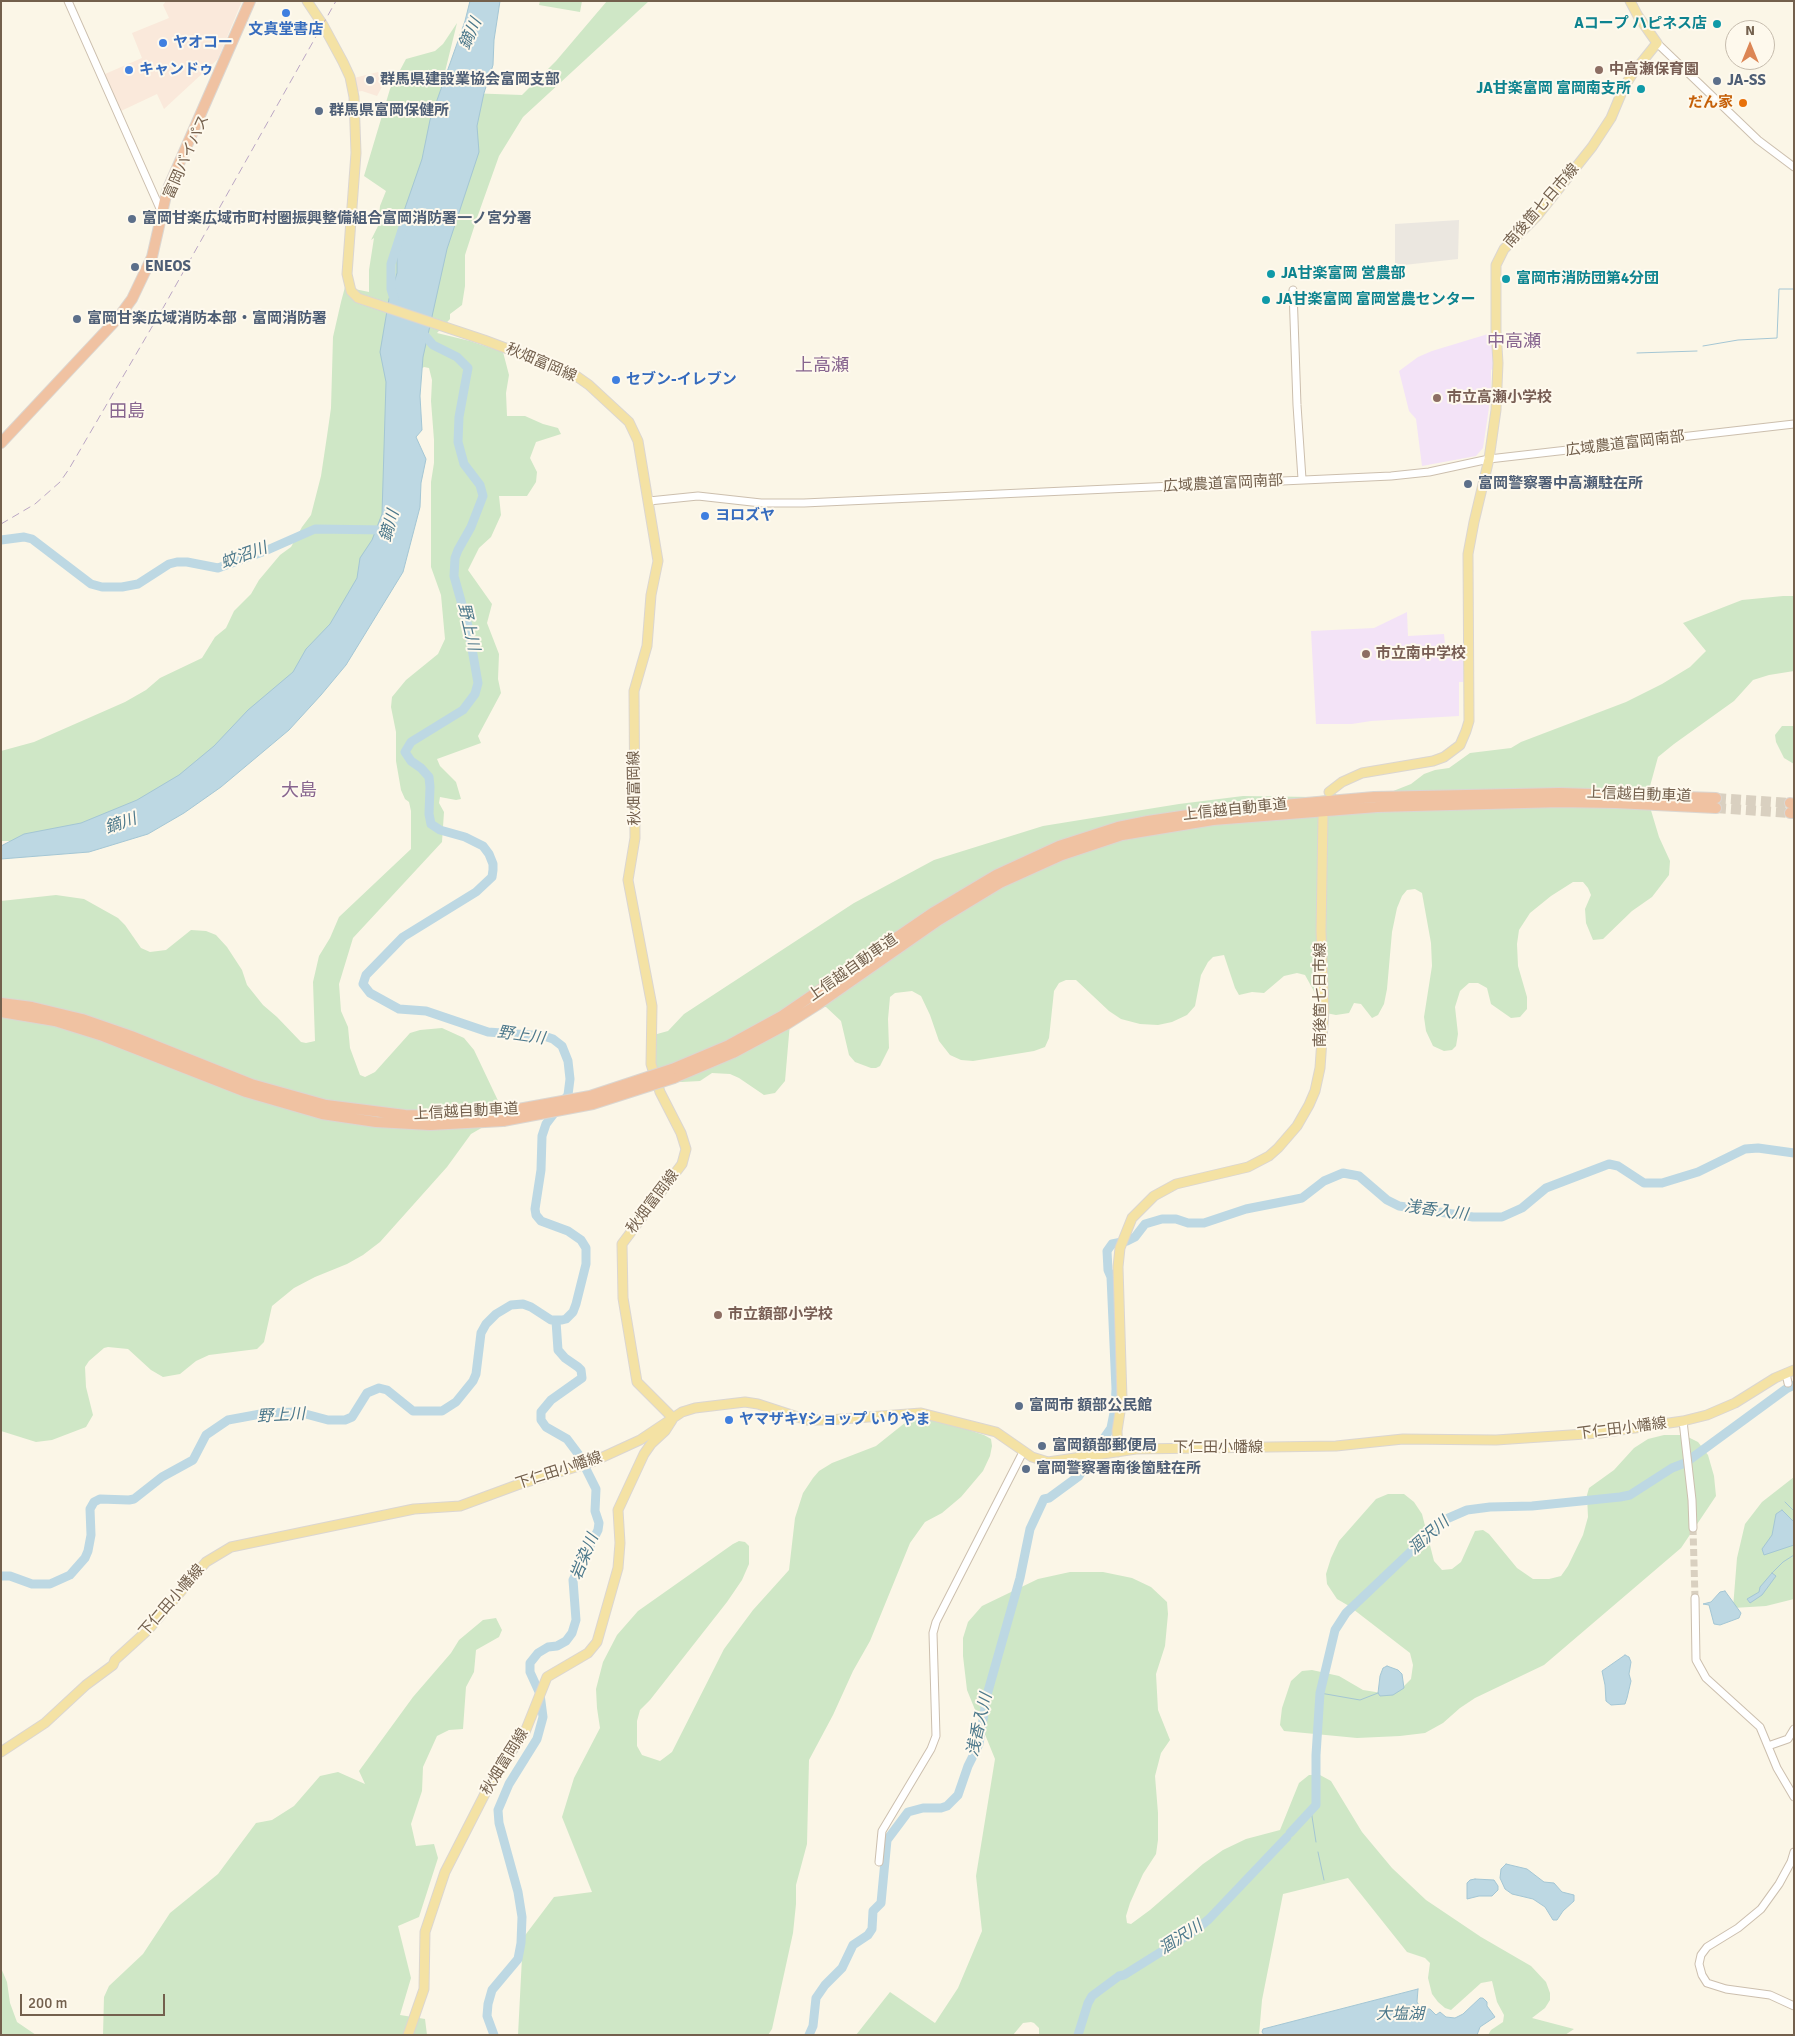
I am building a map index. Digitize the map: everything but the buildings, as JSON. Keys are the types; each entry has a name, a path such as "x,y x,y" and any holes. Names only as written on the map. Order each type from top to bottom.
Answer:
{"highway":[{"name":"富岡バイパス","path":"162,212 167,191 250,1"},
{"name":"富岡バイパス","path":"162,212 256,1"},
{"path":"1,443 118,318 132,299 152,257 162,212"},
{"name":"上信越自動車道","path":"1,1012 55,1021 95,1033 246,1092 322,1114 376,1122 430,1125 564,1111 593,1104 733,1053 823,1001 939,920 1000,883 1062,855 1122,835 1213,820 1378,807 1569,802 1716,803"},
{"name":"上信越自動車道","path":"1,1002 82,1019 131,1036 251,1084 318,1104 352,1110 405,1115 503,1117"}],"main road":[{"name":"秋畑富岡線","path":"306,1 323,25 343,62 350,77 354,97 356,153 348,283 358,298 561,368 572,373 588,385 629,422 635,432 649,501 658,561 651,595 647,646 633,697 635,838 628,880 652,1006 651,1064 662,1096 681,1134 686,1149 682,1164 622,1244 621,1258 623,1298 635,1377 640,1387 673,1418 665,1431 651,1444 644,1454 618,1510 620,1543 618,1568 598,1642 588,1653 546,1677 525,1732 492,1778 444,1872 425,1932 424,1989 408,2035"},
{"path":"1630,1 1657,43"},
{"name":"南後箇七日市線","path":"1329,792 1351,776 1373,770 1433,760 1452,752 1460,744 1469,721 1468,554 1489,460 1496,410 1498,363 1495,271 1497,260 1510,242 1535,218 1573,173 1612,118 1624,87 1633,73 1657,43"},
{"name":"南後箇七日市線","path":"1118,1452 1117,1431 1122,1399 1122,1356 1118,1279 1121,1246 1124,1236 1137,1212 1148,1200 1162,1191 1191,1179 1248,1167 1269,1156 1290,1134 1309,1105 1319,1074 1324,1010 1321,931 1323,817"},
{"name":"下仁田小幡線","path":"1,1752 45,1722 86,1685 113,1665 115,1660 148,1630 206,1562 231,1546 414,1509 460,1506 517,1485 592,1462 640,1440 682,1412 695,1408 745,1402 758,1404 807,1420 836,1420 921,1413 996,1432 1023,1452 1048,1462 1152,1449 1248,1449 1336,1446 1403,1439 1514,1439 1600,1433 1683,1421 1707,1415 1735,1403 1790,1371"}],"street":[{"path":"68,1 162,212"},
{"path":"1657,43 1758,140 1794,167"},
{"path":"1293,290 1302,479"},
{"name":"広域農道富岡南部","path":"649,501 698,496 761,503 804,503 1414,474 1489,460 1794,424"},
{"path":"1788,1383 1790,1371"},
{"path":"1683,1421 1692,1500 1693,1528"},
{"path":"879,1862 882,1831 931,1750 936,1736 933,1633 936,1622 1023,1452"},
{"path":"1695,1598 1696,1660 1706,1678 1760,1727 1777,1768 1794,1798"},
{"path":"1768,1746 1788,1738 1794,1729"},
{"path":"1794,1852 1791,1862 1779,1884 1761,1910 1738,1928 1707,1947 1701,1955 1699,1964 1702,1975 1707,1983 1726,1990 1770,1995 1794,2006"}],"shaded area":[{"path":"166,1 242,1 218,59 164,109 157,94 121,111 105,74 142,58 132,33 169,18 163,5"},
{"path":"378,72 383,85 377,96 362,91 356,92 354,78"},
{"path":"1459,220 1458,259 1395,266 1395,224"},
{"path":"1488,334 1493,338 1494,368 1491,370 1491,394 1483,448 1476,456 1422,466 1416,419 1409,411 1399,371 1418,357 1432,351"},
{"path":"1407,612 1408,636 1444,634 1445,644 1463,644 1463,682 1459,682 1459,716 1371,721 1352,724 1316,724 1311,631 1374,628"}],"green space":[{"path":"540,1 582,1 580,12 539,5"},
{"path":"607,1 649,1 523,117 499,156 465,255 465,286 462,305 450,314 450,319 437,333 503,352 509,375 506,393 507,416 525,416 558,428 561,434 536,442 530,458 537,472 536,482 527,496 499,496 501,515 491,537 479,548 468,570 492,604 487,623 499,654 498,679 501,693 478,736 481,743 437,759 440,766 456,782 461,799 440,797 439,803 444,812 442,842 353,938 339,984 341,1011 348,1027 350,1048 360,1075 365,1077 375,1072 410,1033 442,1028 464,1038 474,1050 501,1107 497,1119 471,1134 447,1167 380,1242 347,1264 294,1288 272,1306 264,1342 257,1349 209,1355 196,1361 180,1374 163,1377 151,1370 128,1349 104,1348 85,1367 86,1387 93,1415 86,1427 52,1440 36,1442 1,1431 1,901 56,895 84,899 118,918 141,948 150,952 166,950 191,930 206,931 216,935 227,947 242,970 247,985 263,1005 301,1042 315,1041 313,982 319,956 330,938 339,917 411,849 411,811 409,802 405,799 401,790 396,761 396,732 391,707 392,697 406,680 438,654 445,639 441,595 431,567 431,482 434,463 434,440 431,401 432,380 429,368 424,367 421,369 413,428 351,613 171,803 11,841 1,841 1,751 34,742 125,702 146,690 160,678 202,658 215,637 226,628 234,611 251,594 259,580 280,555 291,547 311,515 321,476 331,408 333,337 341,302 345,287 369,292 369,270 374,238 371,240 378,226 380,206 386,191 364,176 390,89 406,59 435,51 443,44 457,23 440,92 522,95 556,61"},
{"path":"1794,596 1794,671 1753,680 1734,701 1658,757 1647,797 1659,837 1670,861 1669,875 1652,897 1632,911 1603,939 1593,940 1586,923 1585,909 1591,895 1583,882 1573,882 1551,896 1530,913 1519,930 1517,944 1518,966 1527,997 1527,1009 1520,1017 1511,1018 1491,1004 1487,988 1478,983 1469,983 1460,991 1455,1007 1458,1034 1456,1046 1452,1050 1444,1051 1433,1046 1426,1031 1424,1017 1432,966 1431,943 1422,893 1415,889 1407,890 1397,908 1392,932 1384,1004 1378,1015 1372,1018 1361,1004 1354,1003 1349,1013 1336,1015 1326,1013 1305,975 1297,973 1284,976 1264,993 1252,992 1239,995 1224,955 1213,957 1208,962 1201,975 1195,1006 1187,1015 1172,1022 1158,1025 1140,1024 1121,1019 1109,1011 1076,980 1066,980 1059,983 1054,991 1049,1038 1045,1047 1034,1051 973,1061 961,1060 950,1055 939,1041 921,996 912,991 895,993 890,997 888,1019 889,1048 880,1066 876,1068 855,1062 849,1055 841,1021 826,1007 816,1007 790,1023 785,1081 775,1093 764,1095 730,1074 712,1073 700,1081 682,1082 672,1081 654,1069 648,1043 657,1034 668,1031 684,1014 854,903 934,860 1043,826 1179,804 1243,796 1312,797 1336,794 1343,803 1368,801 1411,784 1424,774 1449,768 1470,753 1511,748 1521,742 1626,702 1690,667 1706,651 1683,623 1742,600"},
{"path":"1782,726 1794,726 1794,764 1784,758 1776,742 1775,735"},
{"path":"926,1416 991,1439 990,1456 983,1471 961,1497 942,1513 925,1522 910,1543 870,1641 809,1760 807,1844 796,1885 793,1933 772,2029 768,2035 518,2035 523,1938 554,1897 592,1892 562,1817 574,1778 600,1728 596,1689 603,1662 617,1635 638,1611 733,1544 739,1541 745,1542 749,1546 749,1564 742,1580 727,1602 650,1700 640,1710 637,1721 637,1746 642,1755 660,1761 672,1752 724,1649 753,1610 789,1570 795,1518 803,1493 813,1478 819,1471 832,1463 876,1446 911,1418"},
{"path":"1664,1435 1684,1435 1698,1442 1708,1455 1714,1476 1716,1496 1681,1548 1544,1665 1475,1698 1443,1723 1425,1733 1357,1738 1284,1731 1280,1725 1282,1708 1291,1681 1302,1671 1312,1670 1339,1676 1363,1690 1388,1694 1400,1690 1411,1679 1413,1665 1410,1653 1349,1606 1337,1599 1327,1584 1326,1574 1339,1541 1376,1499 1388,1494 1404,1494 1414,1502 1422,1514 1434,1561 1442,1570 1452,1569 1461,1562 1475,1531 1483,1530 1489,1534 1517,1568 1533,1579 1549,1579 1561,1576 1583,1535 1588,1517 1587,1495 1589,1488 1614,1470 1634,1448 1648,1439"},
{"path":"1794,1477 1794,1599 1766,1606 1733,1608 1737,1558 1745,1524 1762,1502"},
{"path":"1070,1572 1103,1572 1132,1578 1151,1587 1167,1602 1168,1614 1165,1646 1156,1674 1158,1710 1170,1740 1161,1753 1155,1776 1158,1840 1156,1854 1143,1874 1130,1903 1126,1916 1127,1923 1131,1924 1150,1910 1203,1864 1223,1850 1246,1839 1280,1830 1299,1783 1309,1775 1320,1775 1331,1781 1362,1832 1392,1868 1426,1900 1481,1937 1531,1966 1546,1982 1550,1993 1550,2000 1545,2008 1532,2018 1574,2029 1565,2035 1488,2035 1491,2030 1503,2022 1504,2015 1497,2002 1492,1981 1481,1983 1451,2010 1445,2008 1432,1994 1428,1978 1430,1963 1425,1958 1407,1952 1348,1878 1283,1894 1262,2000 1259,2035 1039,2035 1039,2028 1031,2022 1023,2023 1013,2035 856,2035 890,1992 935,2023 958,1988 982,1931 976,1876 995,1759 967,1690 963,1638 968,1622 982,1606 1038,1579"},
{"path":"496,1618 502,1630 499,1637 476,1650 474,1672 466,1687 463,1729 449,1730 437,1736 423,1767 422,1791 411,1824 416,1846 434,1844 438,1858 419,1917 398,1926 411,1978 400,2015 425,2019 427,2035 103,2035 104,1997 109,1986 143,1954 170,1913 218,1874 256,1823 272,1820 294,1806 320,1776 338,1772 365,1784 359,1771 413,1697 451,1653 459,1640 483,1620"},
{"path":"1,1968 7,1982 10,2003 17,2022 36,2035 1,2035"}],"water":[{"path":"470,1 500,1 494,40 493,65 484,93 477,126 479,152 447,249 423,357 420,396 422,430 416,437 426,459 421,483 420,507 403,572 346,665 321,695 289,730 221,787 184,813 148,834 89,852 1,859 1,846 24,834 81,823 137,800 179,775 214,746 248,710 293,672 306,649 330,624 357,578 360,558 372,540 382,514 386,382 380,352 389,299 397,273 397,254 405,208 422,159 430,120 465,21"},
{"path":"1782,1510 1794,1522 1794,1545 1764,1555 1762,1549 1772,1535 1776,1514"},
{"path":"1772,1573 1776,1576 1762,1595 1750,1603 1747,1599 1759,1592 1760,1587"},
{"path":"1725,1591 1741,1613 1739,1618 1720,1625 1714,1624 1709,1605 1703,1604 1711,1602 1720,1592"},
{"path":"1625,1655 1629,1657 1631,1662 1629,1674 1631,1681 1627,1698 1625,1704 1611,1705 1606,1701 1602,1671"},
{"path":"1387,1666 1398,1670 1402,1674 1404,1688 1393,1695 1380,1696 1378,1693 1380,1676 1383,1668"},
{"path":"1506,1864 1527,1869 1544,1882 1554,1883 1562,1892 1574,1895 1574,1901 1563,1911 1557,1920 1553,1920 1545,1907 1533,1899 1512,1894 1505,1889 1500,1878 1501,1869"},
{"path":"1475,1879 1494,1880 1498,1890 1492,1896 1479,1896 1467,1899 1467,1883"},
{"name":"大塩湖","path":"1418,1989 1417,2002 1421,2009 1430,2009 1436,2015 1440,2012 1446,2017 1455,2018 1463,2014 1480,1998 1483,1998 1495,2017 1480,2027 1477,2035 1264,2035 1262,2032 1263,2029"}],"waterway":[{"name":"鏑川","path":"395,302 391,289 391,264 405,221"},
{"path":"1703,346 1738,340 1777,338 1779,289 1794,289"},
{"name":"野上川","path":"1,1576 10,1576 32,1584 50,1584 70,1575 85,1558 88,1551 91,1535 90,1509 94,1502 100,1499 134,1499 162,1477 193,1460 206,1435 228,1420 266,1413 298,1412 328,1420 345,1420 352,1417 367,1393 379,1388 387,1390 413,1411 442,1411 456,1402 473,1381 476,1374 481,1333 486,1324 496,1314 511,1305 523,1304 551,1320 562,1320 566,1319 573,1312 576,1304 586,1264 586,1248 581,1240 568,1231 541,1221 536,1215 535,1209 541,1170 542,1136 546,1124 568,1095 570,1079 568,1061 562,1046 553,1039 544,1036 488,1032 426,1011 399,1009 370,993 363,984 366,975 403,937 476,892 492,877 493,870 489,854 483,846 465,837 440,830 431,824 429,814 429,777 411,761 405,752 411,742 463,710 475,694 478,683 468,626 454,576 455,558 471,527 483,496 480,485 464,464 458,442 459,417 468,368 457,357 433,345 421,331"},
{"path":"1637,353 1697,351"},
{"name":"蚊沼川","path":"1,540 24,537 32,539 91,584 102,587 122,587 138,584 169,564 177,562 218,568 265,551 315,529 386,530"},
{"name":"浅香入川","path":"1097,1448 1111,1428 1116,1389 1111,1277 1108,1270 1107,1251 1112,1244 1135,1237 1145,1224 1162,1219 1176,1219 1188,1223 1204,1223 1246,1209 1302,1198 1324,1181 1343,1173 1359,1176 1387,1200 1399,1206 1473,1217 1502,1217 1522,1208 1546,1188 1609,1164 1618,1166 1644,1183 1662,1183 1698,1172 1745,1149 1758,1148 1794,1153"},
{"name":"岩染川","path":"494,2035 487,2016 488,2004 492,1990 518,1959 522,1917 518,1892 499,1823 498,1810 509,1784 537,1739 543,1717 540,1694 530,1672 530,1663 538,1653 548,1647 557,1646 566,1641 572,1633 576,1620 573,1580 598,1530 599,1523 595,1511 596,1489 579,1455 567,1439 546,1427 541,1420 541,1412 551,1400 582,1378 581,1370 558,1350 556,1321"},
{"name":"涸沢川","path":"1290,1833 1316,1805 1316,1755 1320,1693 1335,1630 1346,1613 1444,1520 1467,1510 1490,1507 1532,1506 1630,1495 1672,1468 1685,1463 1794,1385"},
{"name":"浅香入川","path":"809,2035 813,2026 816,1998 825,1985 842,1968 853,1945 868,1935 872,1929 873,1911 881,1903 887,1840 908,1812 923,1808 947,1806 958,1795 968,1766 979,1744 987,1695 1020,1578 1030,1529 1044,1499 1049,1498 1079,1476 1087,1463"},
{"path":"1785,1502 1794,1511"},
{"path":"1772,1573 1783,1562 1794,1555"},
{"path":"1320,1693 1360,1700 1378,1693"},
{"path":"1311,1810 1316,1842"},
{"name":"涸沢川","path":"1078,2035 1092,1996 1119,1976 1124,1975 1196,1930 1209,1919 1287,1837"},
{"path":"1318,1852 1324,1880"}],"tunnel":[{"path":"1716,798 1790,803"},
{"path":"1716,808 1790,813"},
{"path":"1693,1528 1695,1598"}],"railway":[{"path":"1,524 35,504 60,482 69,469 163,308 336,1"}],"place":[{"name":"文真堂書店","path":"286,13"},
{"name":"Aコープ ハピネス店","path":"1717,24"},
{"name":"ヤオコー","path":"163,43"},
{"name":"キャンドゥ","path":"129,70"},
{"name":"中高瀬保育園","path":"1599,70"},
{"name":"群馬県建設業協会富岡支部","path":"370,80"},
{"name":"JA-SS","path":"1717,81"},
{"name":"JA甘楽富岡 富岡南支所","path":"1641,89"},
{"name":"だん家","path":"1743,103"},
{"name":"群馬県富岡保健所","path":"319,111"},
{"name":"富岡甘楽広域市町村圏振興整備組合富岡消防署一ノ宮分署","path":"132,219"},
{"name":"ENEOS","path":"135,267"},
{"name":"JA甘楽富岡 営農部","path":"1271,274"},
{"name":"富岡市消防団第4分団","path":"1506,279"},
{"name":"JA甘楽富岡 富岡営農センター","path":"1266,300"},
{"name":"富岡甘楽広域消防本部・富岡消防署","path":"77,319"},
{"name":"セブン-イレブン","path":"616,380"},
{"name":"市立高瀬小学校","path":"1437,398"},
{"name":"富岡警察署中高瀬駐在所","path":"1468,484"},
{"name":"ヨロズヤ","path":"705,516"},
{"name":"市立南中学校","path":"1366,654"},
{"name":"市立額部小学校","path":"718,1315"},
{"name":"富岡市 額部公民館","path":"1019,1406"},
{"name":"ヤマザキYショップ いりやま","path":"729,1420"},
{"name":"富岡額部郵便局","path":"1042,1446"},
{"name":"富岡警察署南後箇駐在所","path":"1026,1469"}],"district":[{"name":"中高瀬","path":"1514,342"},
{"name":"上高瀬","path":"822,366"},
{"name":"田島","path":"127,412"},
{"name":"大島","path":"299,791"}]}
